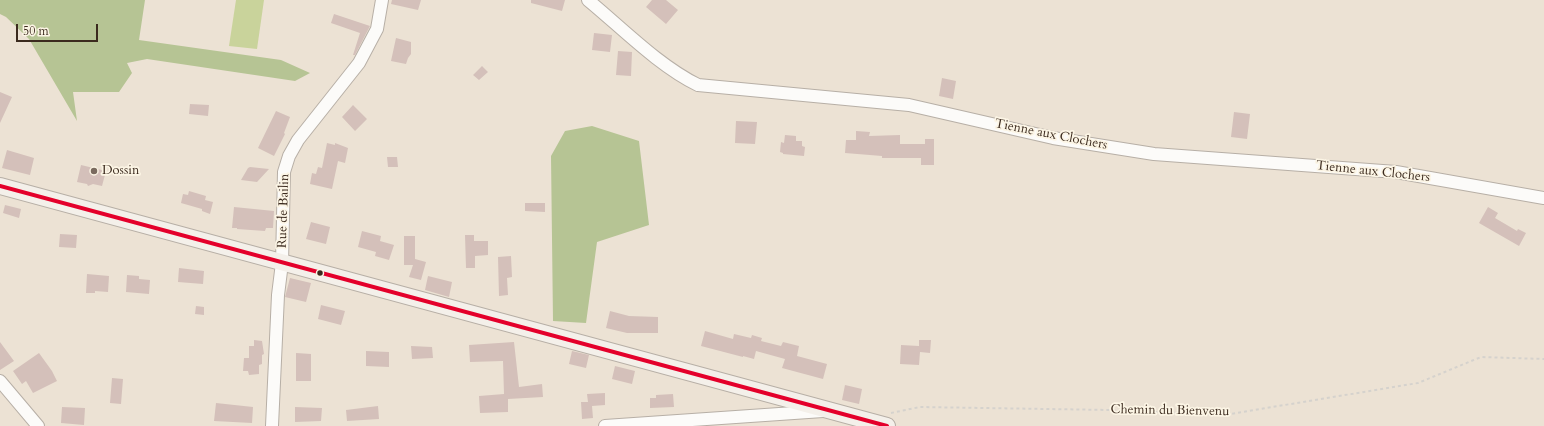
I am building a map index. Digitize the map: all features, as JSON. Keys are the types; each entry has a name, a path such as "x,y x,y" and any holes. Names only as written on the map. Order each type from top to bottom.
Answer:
{"main road":[{"path":"0,186 831,411 889,420"}],"street":[{"name":"Rue de Bailin","path":"272,426 278,295 282,262 284,172 289,156 298,140 359,63 377,29 382,0"},
{"name":"Tienne aux Clochers","path":"588,0 680,77 698,85 909,104 1053,138 1154,154 1396,172 1544,198"},
{"path":"0,381 38,426"},
{"path":"605,426 831,411"}],"path":[{"name":"Chemin du Bienvenu","path":"889,420 920,407 1110,410 1224,414 1418,383 1481,358 1544,359"}],"green space":[{"path":"0,0 145,0 139,40 281,60 310,73 295,81 147,59 127,63 132,73 119,92 73,92 77,121 29,39 6,17 0,14"},
{"path":"236,0 264,0 257,49 229,46"},
{"path":"592,126 639,141 649,225 597,242 586,323 553,321 551,156 565,131"}],"building":[{"path":"392,0 421,0 418,10 391,4"},
{"path":"531,0 565,0 562,11 531,3"},
{"path":"652,0 666,0 678,10 666,24 646,7"},
{"path":"334,14 370,26 355,55 353,55 360,33 331,23"},
{"path":"594,33 612,35 610,52 592,50"},
{"path":"396,38 411,42 411,54 406,64 391,61"},
{"path":"618,51 632,52 631,76 616,75"},
{"path":"482,66 488,72 479,80 473,75"},
{"path":"942,78 956,81 953,99 939,96"},
{"path":"0,92 12,97 0,123"},
{"path":"190,104 209,105 208,116 189,114"},
{"path":"353,105 367,119 355,131 342,117"},
{"path":"276,111 290,117 284,133 285,134 274,156 258,148"},
{"path":"1234,112 1250,114 1247,139 1231,137"},
{"path":"736,121 757,122 755,144 735,143"},
{"path":"856,131 870,132 869,136 900,135 900,144 925,144 925,139 934,139 934,165 921,165 921,158 882,158 882,156 845,153 846,140 856,140"},
{"path":"785,135 796,136 796,141 802,141 802,146 805,147 804,156 783,154 780,152 781,142 784,143"},
{"path":"327,143 335,145 335,143 348,148 345,163 338,161 332,189 310,184 312,173 316,174 318,167 322,168"},
{"path":"7,150 34,158 30,175 2,168"},
{"path":"387,157 397,157 398,167 388,167"},
{"path":"81,165 106,171 102,186 93,184 88,186 87,184 77,182"},
{"path":"250,167 269,169 257,182 241,180"},
{"path":"189,191 206,196 205,200 213,202 210,214 202,211 202,209 181,203 183,194 188,195"},
{"path":"525,203 545,203 545,212 525,211"},
{"path":"5,205 21,209 19,218 3,213"},
{"path":"234,207 274,211 273,228 266,228 265,231 232,228"},
{"path":"1488,207 1498,213 1495,218 1517,231 1518,229 1526,233 1519,246 1479,223"},
{"path":"311,222 330,227 326,244 306,239"},
{"path":"362,231 381,236 380,241 394,245 389,260 375,256 376,252 358,247"},
{"path":"60,234 77,235 76,248 59,247"},
{"path":"465,235 474,235 474,241 488,241 488,255 475,256 475,268 466,268"},
{"path":"404,236 415,236 415,259 426,262 421,280 409,277 413,265 404,265"},
{"path":"511,256 512,277 507,278 508,295 499,296 498,257"},
{"path":"179,268 204,271 203,284 178,282"},
{"path":"87,274 109,276 108,292 95,291 95,293 86,293"},
{"path":"127,275 139,276 139,279 150,280 149,294 126,292"},
{"path":"428,276 452,282 449,297 425,290"},
{"path":"290,278 311,283 306,302 285,297"},
{"path":"321,305 345,311 341,325 318,319"},
{"path":"196,306 204,307 204,315 195,314"},
{"path":"610,311 629,316 658,317 658,333 627,333 606,328"},
{"path":"705,331 733,339 734,334 751,338 752,335 762,338 761,341 781,346 783,342 799,346 797,356 827,364 823,379 782,368 785,359 756,351 754,359 701,346"},
{"path":"254,340 262,341 264,354 262,355 262,364 259,365 259,374 249,375 248,371 243,371 244,358 249,358 249,346 254,346"},
{"path":"919,340 931,340 930,353 920,352 919,365 900,364 901,345 919,346"},
{"path":"0,342 14,361 0,370"},
{"path":"514,342 519,387 542,384 543,397 508,399 508,412 480,413 479,396 504,394 503,361 470,362 469,345"},
{"path":"411,346 432,347 433,358 412,359"},
{"path":"366,351 389,352 389,367 366,366"},
{"path":"572,351 589,355 586,368 569,364"},
{"path":"39,353 52,371 57,381 33,393 26,381 22,384 13,371"},
{"path":"296,353 311,354 311,381 296,381"},
{"path":"615,366 635,371 632,384 612,379"},
{"path":"112,378 123,379 121,404 110,403"},
{"path":"845,385 862,389 859,404 842,400"},
{"path":"605,393 605,405 592,406 593,418 582,419 581,402 588,402 587,394"},
{"path":"673,394 674,407 650,408 650,398 656,398 656,395"},
{"path":"216,403 253,407 252,423 214,421"},
{"path":"378,406 379,419 347,421 346,410"},
{"path":"62,407 85,408 84,425 61,423"},
{"path":"295,407 322,408 321,421 295,422"}],"transit line":[{"path":"0,186 887,426"}],"place":[{"name":"Dossin","path":"94,171"}]}
